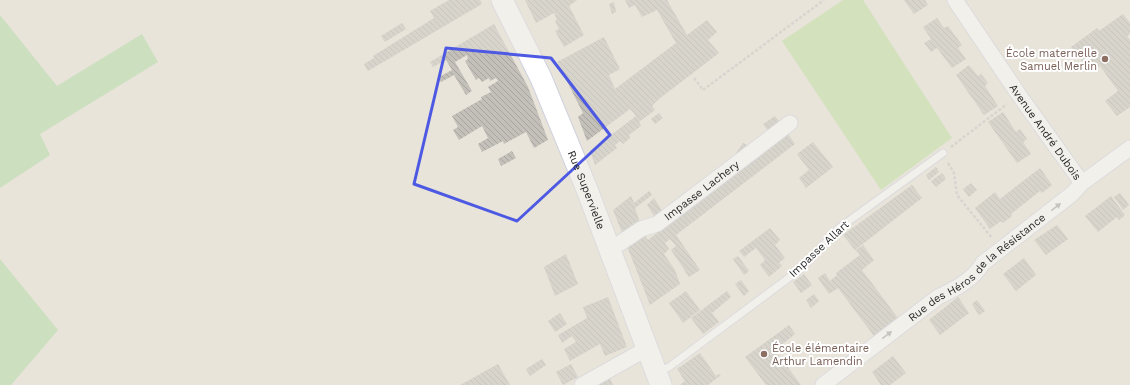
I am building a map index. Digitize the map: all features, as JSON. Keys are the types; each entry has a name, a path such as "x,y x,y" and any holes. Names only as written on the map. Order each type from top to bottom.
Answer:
{"main road":[{"name":"Rue Supervielle","path":"502,0 541,78 610,250 648,348 658,379"}],"street":[{"name":"Avenue André Dubois","path":"957,1 1018,95 1082,183"},
{"name":"Impasse Lachery","path":"610,250 641,229 657,224 790,123"},
{"name":"Rue des Héros de la Résistance","path":"823,385 938,297 955,289 977,272 983,263 1072,194 1082,183 1130,148"},
{"path":"582,385 648,348"}],"lane":[{"name":"Impasse Allart","path":"658,379 669,367 802,268 839,228 943,153"}],"path":[{"path":"694,78 703,90 824,0"},
{"path":"1000,250 957,195 954,173 943,153 1018,95"}],"highlighted area":[{"path":"446,48 551,58 610,135 517,221 414,184"}],"green space":[{"path":"843,0 863,0 952,138 881,190 782,41"},
{"path":"0,15 57,86 142,34 158,62 40,134 50,155 0,188"},
{"path":"0,259 58,330 11,385 0,385"}],"building":[{"path":"449,0 480,0 482,4 368,71 364,64 374,58 373,56 434,18 430,11"},
{"path":"525,0 577,0 569,6 584,35 564,47 555,31 559,29 555,21 557,19 554,13 536,23"},
{"path":"625,0 667,0 687,35 707,20 717,32 708,40 719,53 659,99 652,106 655,110 639,122 641,126 629,135 630,138 623,144 620,141 615,145 617,148 595,165 590,151 636,116 630,109 587,141 578,117 583,113 557,62 604,37 620,69 609,75 615,89 676,43 657,10 642,17 635,5 629,8"},
{"path":"904,0 925,0 928,5 914,14"},
{"path":"614,2 616,12 612,14 609,4"},
{"name":"École maternelle Samuel Merlin","path":"1123,14 1130,23 1130,34 1127,36 1130,40 1130,107 1117,116 1105,101 1118,91 1100,66 1091,72 1071,47 1097,28 1099,31"},
{"path":"937,18 944,28 948,26 962,45 958,48 966,59 952,68 937,48 931,52 924,43 931,39 923,27"},
{"path":"402,23 406,29 385,42 381,36"},
{"path":"494,24 528,87 548,140 534,148 526,132 504,144 503,141 482,152 478,144 488,138 482,126 459,140 453,130 458,127 452,116 482,99 481,97 491,92 488,87 498,81 496,78 490,81 489,78 482,82 479,78 476,80 465,61 468,59 467,55 455,62 472,91 466,95 454,75 441,82 439,77 452,70 446,60 433,67 430,62"},
{"path":"969,65 978,76 981,74 988,83 985,86 998,106 984,115 956,75"},
{"path":"1003,112 1016,132 1020,129 1027,139 1023,142 1031,154 1017,163 988,122"},
{"path":"659,113 663,118 655,124 651,119"},
{"path":"775,116 782,125 768,131 763,124"},
{"path":"788,134 795,144 676,235 700,270 689,277 671,250 676,246 670,239 665,243 669,249 664,254 675,270 680,284 650,305 627,246 643,234 648,240"},
{"path":"813,142 833,167 806,188 799,178 809,170 797,154"},
{"path":"743,143 748,146 741,156 736,153"},
{"path":"512,151 516,158 501,166 498,159"},
{"path":"936,167 939,172 929,180 926,175"},
{"path":"1040,168 1052,185 1042,193 1040,191 1011,214 1012,216 1003,223 1001,221 990,229 975,208 995,192 1000,199"},
{"path":"942,173 946,179 936,187 931,181"},
{"path":"971,183 977,190 969,197 963,189"},
{"path":"912,185 922,198 855,250 843,235"},
{"path":"649,191 652,195 635,208 640,223 623,235 613,210 631,196 634,203"},
{"path":"1120,193 1129,205 1123,210 1114,197"},
{"path":"1111,196 1125,215 1119,220 1117,217 1098,232 1085,216"},
{"path":"654,198 663,212 654,216 647,205"},
{"path":"1057,225 1068,239 1046,255 1034,240"},
{"path":"770,228 780,240 775,245 785,258 779,263 782,266 769,277 760,265 765,260 756,248 744,257 739,251"},
{"path":"863,245 874,260 862,270 898,318 874,336 838,288 829,294 818,278 825,273 830,281 837,275 836,273 860,255 856,250"},
{"path":"566,254 578,284 555,296 544,267"},
{"path":"738,256 749,271 744,275 733,259"},
{"path":"1024,258 1036,275 1016,291 1003,274"},
{"path":"804,274 812,285 801,293 793,282"},
{"path":"741,280 749,291 744,296 735,284"},
{"path":"686,291 700,310 683,323 669,303"},
{"path":"727,291 731,297 712,313 719,322 703,334 691,318"},
{"path":"814,294 819,301 811,308 806,300"},
{"path":"608,297 627,347 605,356 600,344 570,361 564,349 576,342 572,336 562,343 558,335 587,318 583,307"},
{"path":"958,297 969,313 940,335 929,320"},
{"path":"977,300 985,311 979,315 972,304"},
{"path":"560,313 567,324 555,332 548,321"},
{"name":"École élémentaire Arthur Lamendin","path":"789,325 795,334 775,350 801,385 766,385 745,357"},
{"path":"700,353 716,376 719,374 721,375 708,385 680,385 685,381 677,369"},
{"path":"893,356 906,373 890,385 881,385 872,372"},
{"path":"542,359 546,365 530,376 526,369"},
{"path":"498,364 510,385 460,385"},
{"path":"571,364 578,377 563,385 556,372"},
{"path":"609,377 613,385 595,385"}],"place":[{"name":"École maternelle Samuel Merlin","path":"1105,59"},
{"name":"École élémentaire Arthur Lamendin","path":"764,354"}]}
